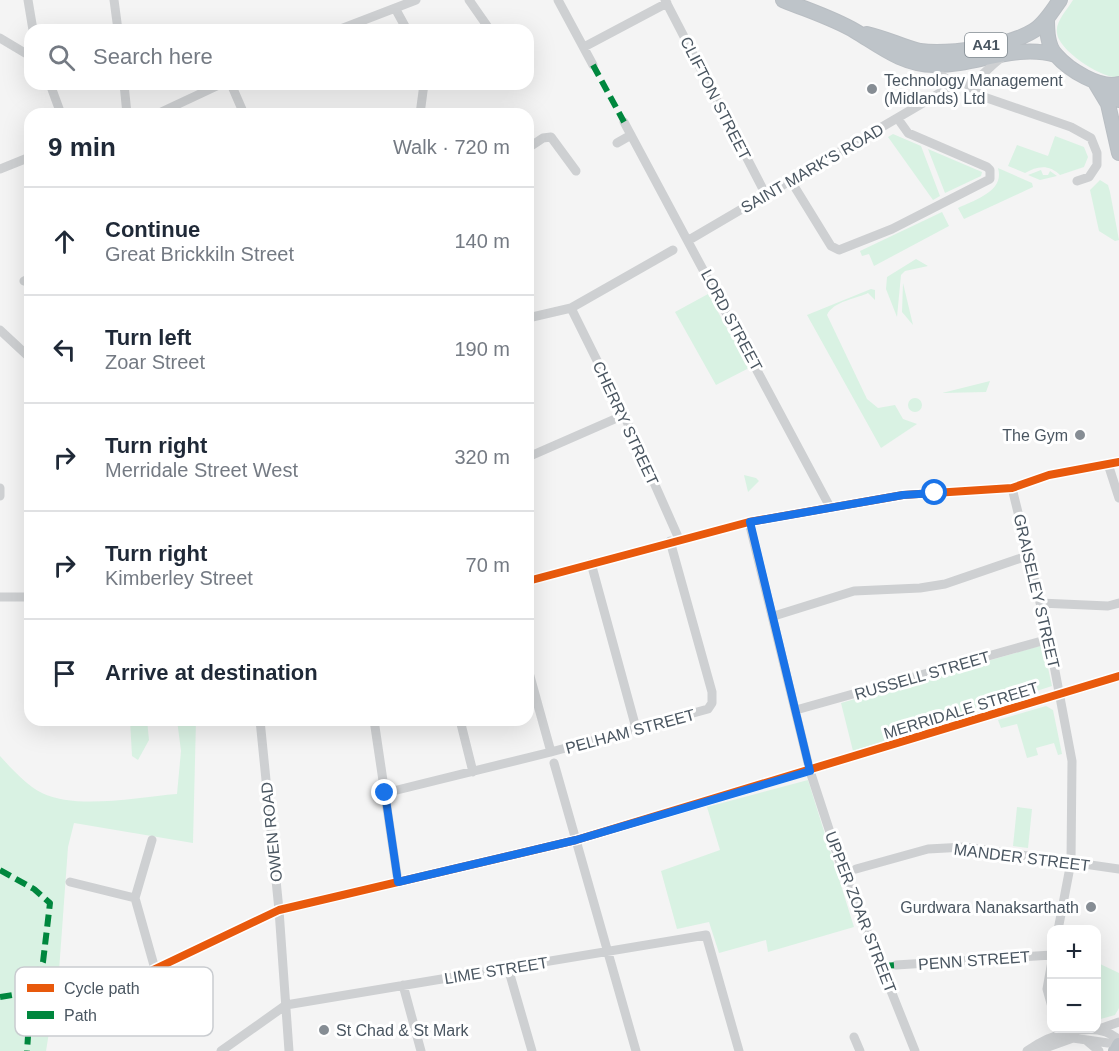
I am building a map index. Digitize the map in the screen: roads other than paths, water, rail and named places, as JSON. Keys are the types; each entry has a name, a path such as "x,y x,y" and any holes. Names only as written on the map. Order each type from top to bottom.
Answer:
{"highway":[{"name":"A41","path":"783,0 812,5 897,56 936,70 1035,50 1056,55"},
{"path":"1060,0 1047,18 1050,45 1056,55 1108,85 1119,100"},
{"name":"A41","path":"854,31 907,48 943,52 1022,37 1035,30 1047,18"},
{"path":"1108,85 1108,104 1119,153"},
{"path":"1116,1051 1119,1042"}],"street":[{"path":"28,0 32,24"},
{"path":"114,0 117,24"},
{"path":"354,24 416,0"},
{"path":"469,0 486,24"},
{"path":"558,0 593,65"},
{"path":"584,47 666,1"},
{"name":"CLIFTON STREET","path":"666,1 766,195"},
{"path":"395,8 404,24"},
{"path":"0,38 24,52"},
{"name":"SAINT MARK'S ROAD","path":"689,240 936,97 957,82 980,77 989,66 1012,53"},
{"path":"936,97 936,70 991,99 1071,127 1091,138 1097,153 1097,165 1089,177 1077,181"},
{"path":"980,77 981,85 991,99"},
{"path":"53,90 59,108"},
{"path":"125,90 126,108"},
{"path":"171,108 208,90"},
{"path":"234,90 241,108"},
{"path":"423,108 424,90"},
{"path":"791,181 831,246 839,250 892,229 988,181 992,174 987,167 908,132 898,119"},
{"name":"LORD STREET","path":"624,122 830,507"},
{"path":"617,143 631,135"},
{"path":"534,144 543,138 551,137 576,171"},
{"path":"0,169 24,159"},
{"path":"534,317 571,308 673,250"},
{"name":"CHERRY STREET","path":"571,308 624,415 674,540 712,692 712,703 708,709"},
{"path":"0,330 24,352"},
{"path":"534,454 624,415"},
{"path":"534,578 750,522 903,495 1012,488 1050,475 1119,462"},
{"path":"1108,464 1119,498"},
{"path":"0,488 0,496"},
{"name":"GRAISELEY STREET","path":"1012,488 1061,694 1073,785 1071,862 1059,925"},
{"name":"UPPER ZOAR STREET","path":"750,522 810,771 840,863 915,1051"},
{"path":"774,616 854,591 920,588 945,584 1027,556"},
{"path":"591,563 636,728"},
{"path":"0,597 24,597"},
{"path":"1040,603 1108,606 1119,603"},
{"name":"RUSSELL STREET","path":"796,711 1049,639"},
{"name":"MERRIDALE STREET","path":"159,967 279,910 576,840 1119,676"},
{"path":"534,691 551,752"},
{"name":"PELHAM STREET","path":"385,793 551,752 708,709"},
{"name":"OWEN ROAD","path":"261,726 279,910 289,1051"},
{"path":"375,726 398,882"},
{"path":"462,726 473,772"},
{"path":"554,763 636,1051"},
{"path":"152,840 135,898 154,967"},
{"name":"MANDER STREET","path":"856,869 928,849 965,847 1119,868"},
{"path":"70,882 135,898"},
{"name":"LIME STREET","path":"286,1005 706,935 739,1051"},
{"name":"PENN STREET","path":"896,965 1047,955"},
{"path":"508,968 532,1051"},
{"path":"403,986 421,1051"},
{"path":"220,1051 286,1005"},
{"path":"1101,1028 1119,1022"},
{"path":"1101,1031 1107,1032 1119,1042"},
{"path":"1027,1051 1058,1033"},
{"path":"854,1037 860,1051"},
{"path":"1037,1051 1067,1039 1119,1042"},
{"path":"1081,1039 1099,1051"}],"place":[{"name":"Technology Management (Midlands) Ltd","path":"872,89"},
{"name":"The Gym","path":"1080,435"},
{"name":"Gurdwara Nanaksarthath","path":"1091,907"},
{"name":"St Chad & St Mark","path":"324,1030"}]}
